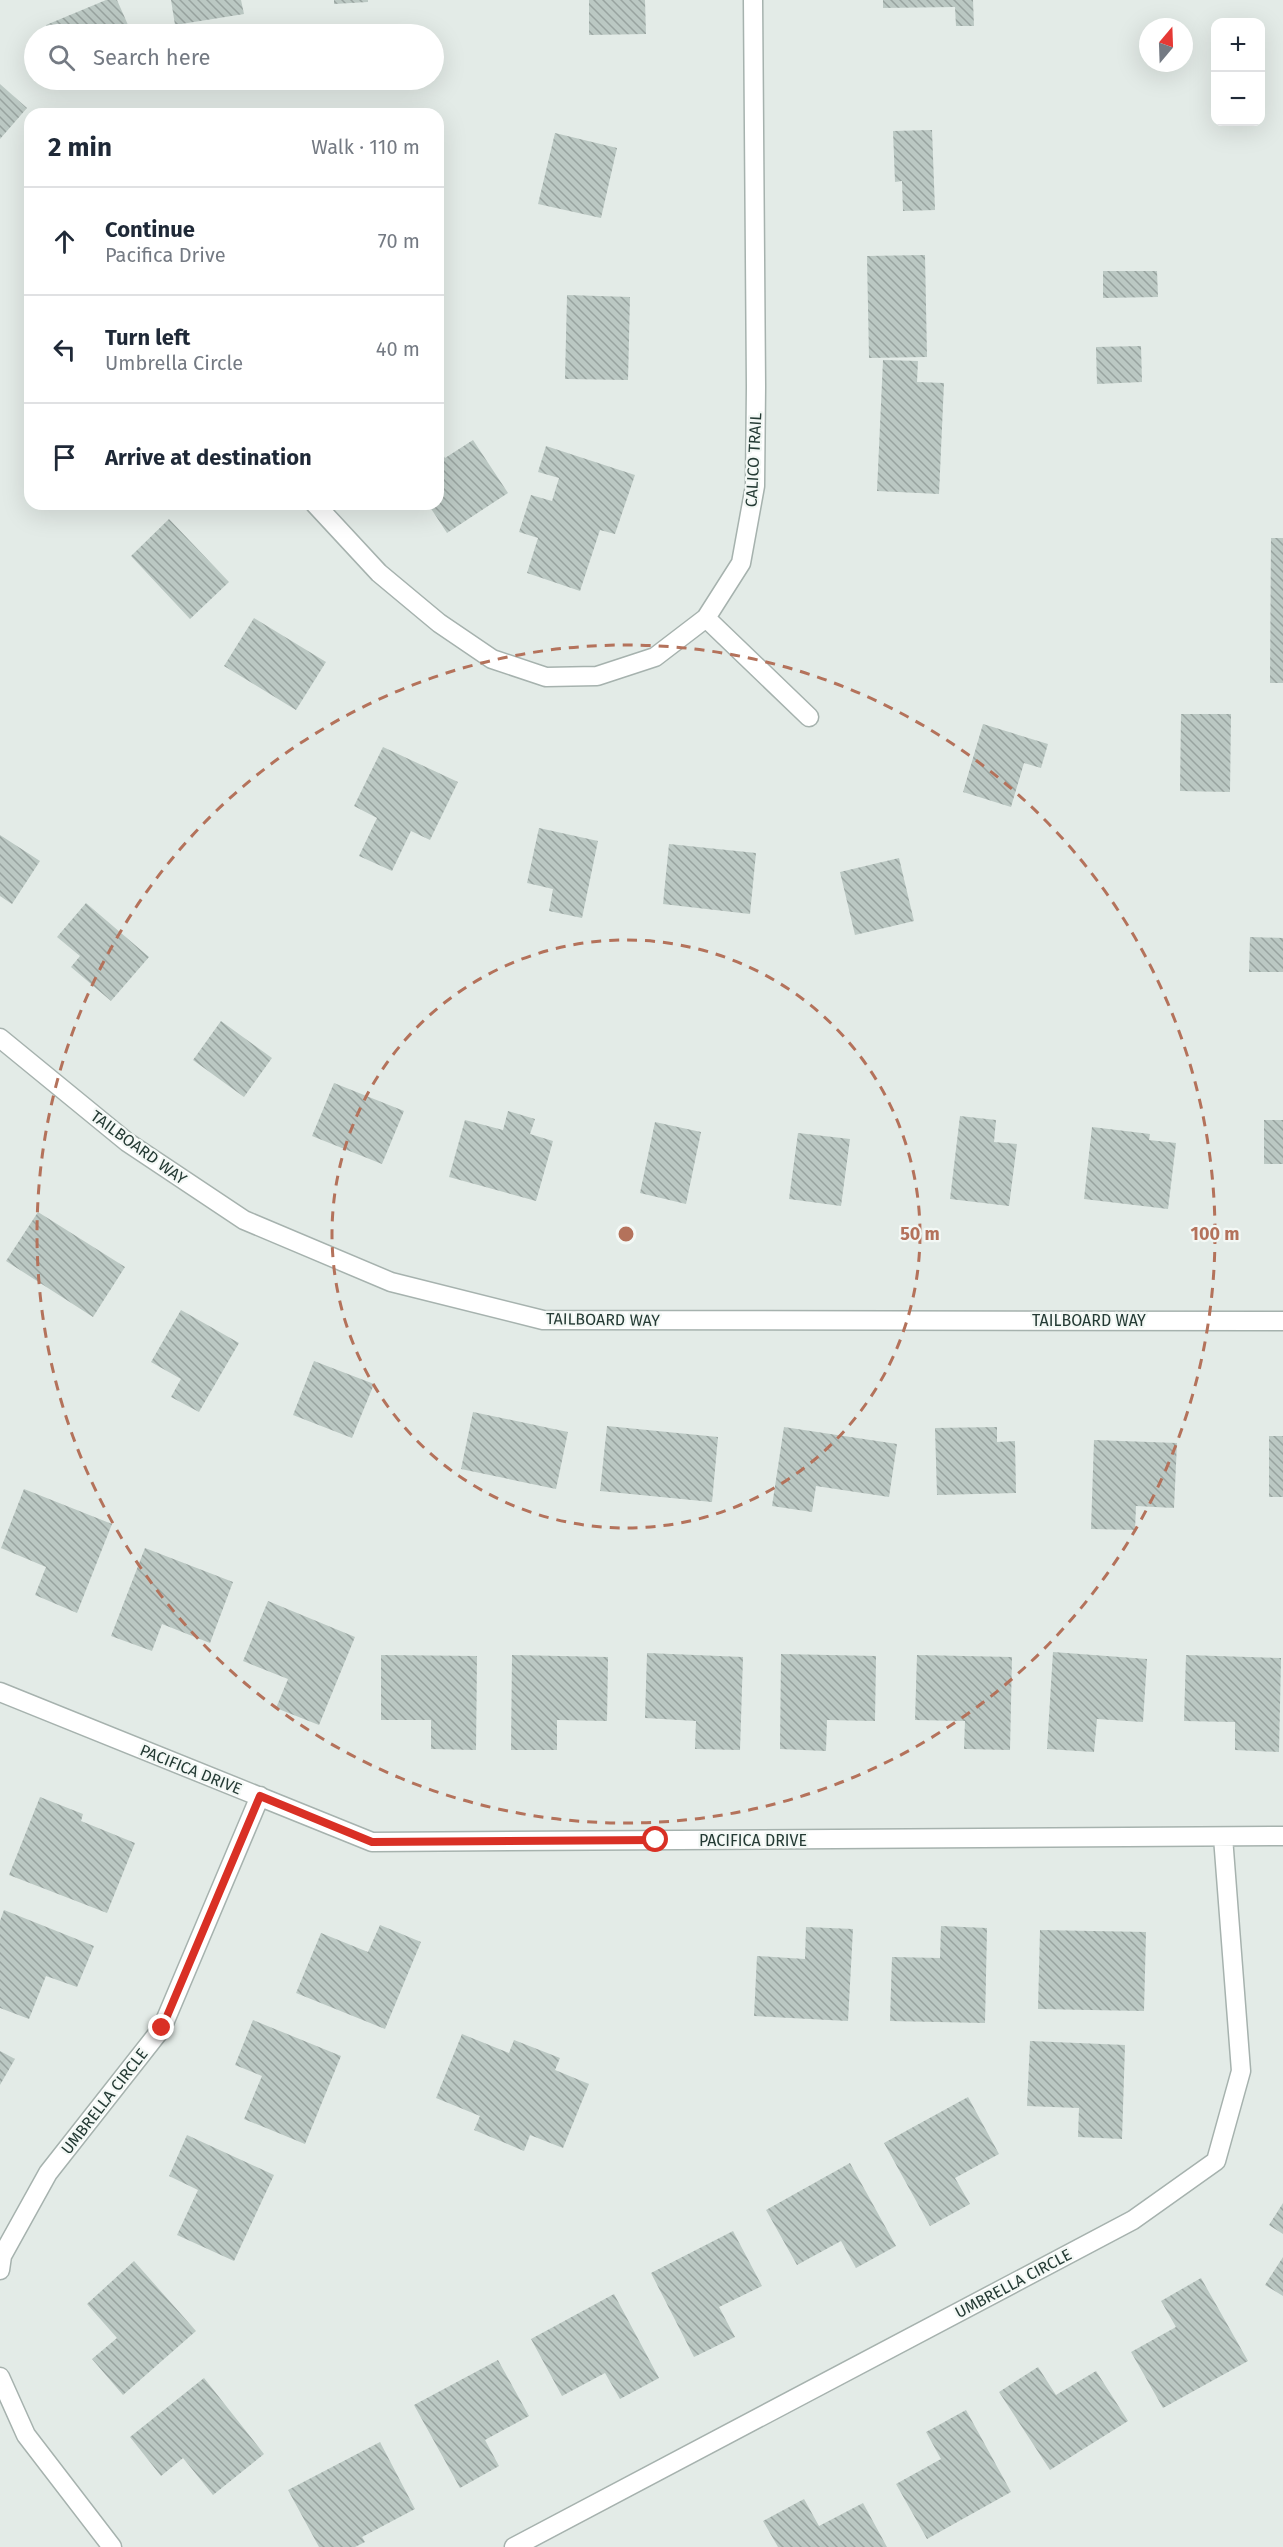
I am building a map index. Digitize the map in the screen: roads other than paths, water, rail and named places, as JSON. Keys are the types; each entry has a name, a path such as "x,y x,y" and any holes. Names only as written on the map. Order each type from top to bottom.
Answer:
{"street":[{"name":"CALICO TRAIL","path":"321,510 379,573 439,623 492,658 546,677 597,676 655,657 706,618 741,563 755,486 753,0"},
{"path":"706,618 809,717"},
{"name":"TAILBOARD WAY","path":"0,1038 128,1142 244,1220 391,1282 543,1320 1283,1321"},
{"name":"PACIFICA DRIVE","path":"0,1692 372,1842 1283,1836"},
{"name":"UMBRELLA CIRCLE","path":"0,2270 2,2256 48,2173 162,2028 260,1796"},
{"name":"UMBRELLA CIRCLE","path":"514,2547 1133,2220 1216,2162 1241,2071 1223,1837"},
{"path":"0,2377 26,2434 112,2547"}]}
